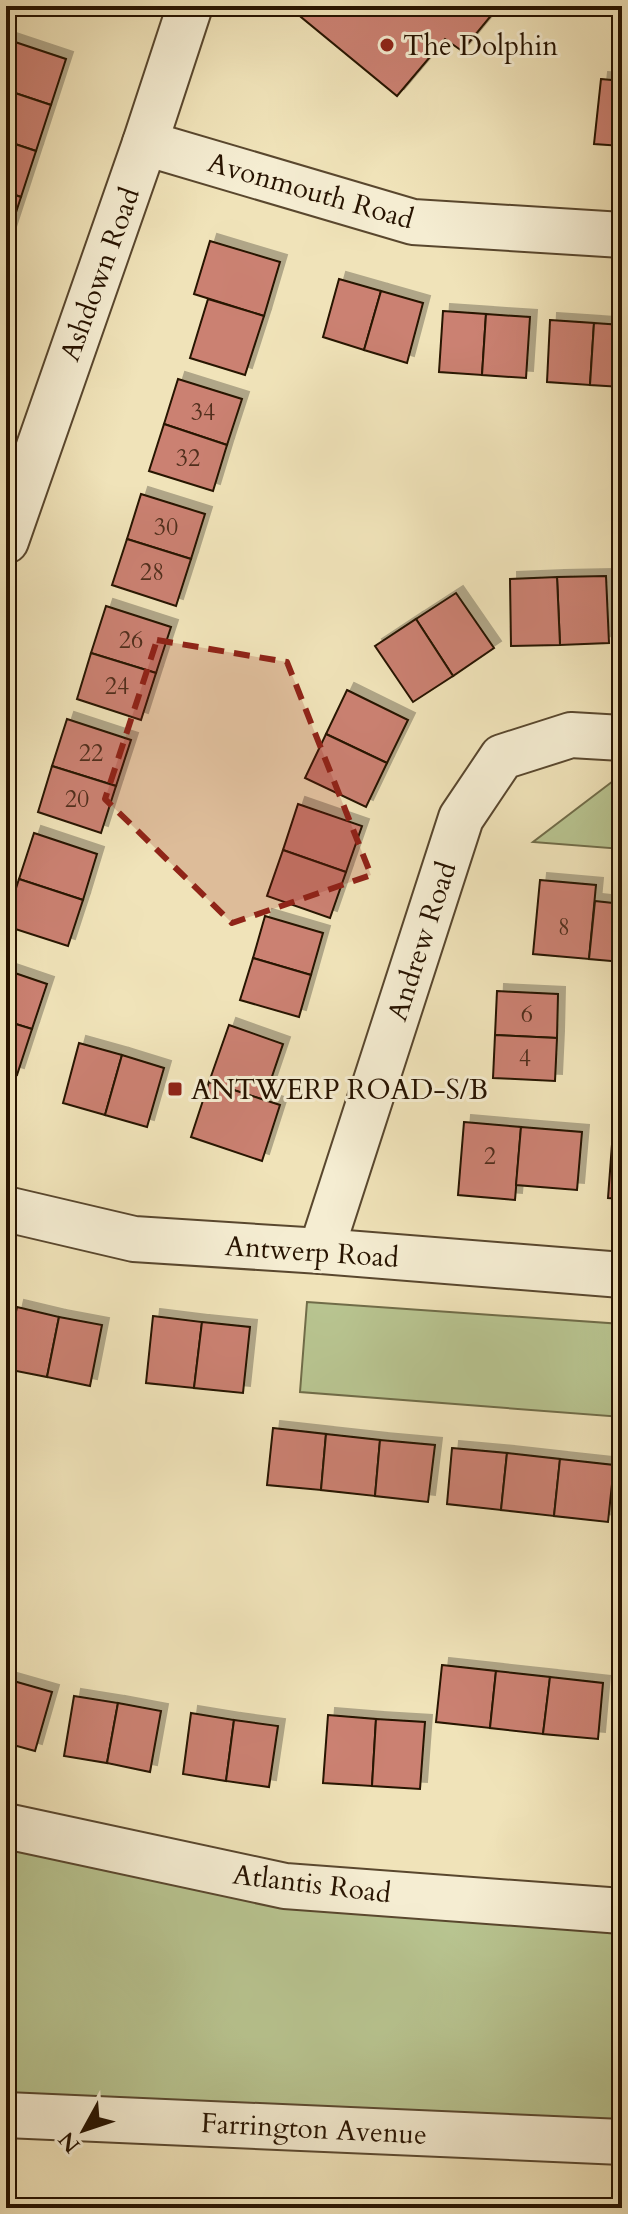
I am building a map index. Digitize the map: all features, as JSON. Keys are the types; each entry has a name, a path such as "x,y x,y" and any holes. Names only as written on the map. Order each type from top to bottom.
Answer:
{"street":[{"name":"Ashdown Road","path":"6,541 190,6"},
{"name":"Avonmouth Road","path":"145,143 413,222 622,235"},
{"name":"Andrew Road","path":"321,1251 461,818 502,757 571,735 622,738"},
{"name":"Antwerp Road","path":"6,1209 134,1239 622,1275"},
{"name":"Atlantis Road","path":"6,1826 285,1886 622,1911"},
{"name":"Farrington Avenue","path":"6,2115 622,2142"}],"highlighted area":[{"path":"157,640 287,662 371,875 232,923 105,799"}],"green space":[{"path":"617,778 622,779 622,849 533,842"},
{"path":"307,1302 622,1324 622,1417 300,1392"},
{"path":"6,1826 622,1911 622,2142 6,2115"}],"building":[{"name":"The Dolphin","path":"310,6 499,6 462,51 445,39 397,96 301,17"},
{"path":"6,39 66,59 51,105 6,90"},
{"path":"601,79 622,81 622,146 594,144"},
{"path":"6,90 51,105 36,151 6,141"},
{"path":"6,141 36,151 21,197 6,192"},
{"path":"6,192 21,197 6,243"},
{"path":"210,241 280,262 264,316 194,294"},
{"path":"339,279 381,291 364,350 323,337"},
{"path":"381,291 423,303 407,363 364,350"},
{"path":"208,299 264,316 245,375 190,358"},
{"path":"443,311 486,314 482,375 439,372"},
{"path":"486,314 530,317 526,378 482,375"},
{"path":"550,320 594,323 590,385 547,382"},
{"path":"594,323 622,325 622,387 590,385"},
{"path":"178,379 242,399 227,445 164,424"},
{"path":"164,424 227,445 213,491 149,471"},
{"path":"141,494 205,514 191,559 127,539"},
{"path":"127,539 191,559 176,606 112,585"},
{"path":"606,576 609,643 560,645 557,577"},
{"path":"557,577 560,645 511,646 510,579"},
{"path":"456,593 494,648 453,676 416,619"},
{"path":"106,606 171,627 156,673 91,653"},
{"path":"416,619 453,676 413,702 375,646"},
{"path":"91,653 156,673 141,720 77,699"},
{"path":"347,690 408,720 387,763 326,734"},
{"path":"67,719 131,740 116,786 52,766"},
{"path":"326,734 387,763 366,807 305,778"},
{"path":"52,766 116,786 101,833 38,812"},
{"path":"298,804 362,826 346,872 283,850"},
{"path":"34,833 97,854 83,900 19,879"},
{"path":"283,850 346,872 330,918 267,896"},
{"path":"19,879 83,900 68,946 6,926"},
{"path":"540,880 596,885 589,959 533,954"},
{"path":"595,901 622,904 622,962 589,959"},
{"path":"265,916 323,933 311,975 253,958"},
{"path":"253,958 311,975 299,1017 240,1000"},
{"path":"6,970 47,984 32,1029 6,1021"},
{"path":"497,991 558,994 557,1038 495,1035"},
{"path":"6,1021 32,1029 17,1075 6,1072"},
{"path":"229,1025 283,1044 264,1100 209,1082"},
{"path":"495,1035 557,1038 555,1081 493,1078"},
{"path":"79,1043 122,1055 105,1115 63,1103"},
{"path":"122,1055 164,1068 147,1127 105,1115"},
{"path":"209,1082 280,1105 262,1161 191,1137"},
{"path":"464,1122 521,1127 515,1200 458,1195"},
{"path":"521,1127 582,1132 577,1190 516,1185"},
{"path":"613,1131 622,1131 622,1199 608,1198"},
{"path":"17,1307 59,1317 47,1377 6,1369"},
{"path":"153,1316 202,1322 194,1388 146,1383"},
{"path":"59,1317 102,1325 90,1386 47,1377"},
{"path":"202,1322 250,1327 243,1393 194,1388"},
{"path":"273,1428 326,1434 321,1490 267,1485"},
{"path":"326,1434 380,1440 375,1496 321,1490"},
{"path":"380,1440 435,1445 428,1502 375,1496"},
{"path":"452,1448 507,1453 501,1510 447,1504"},
{"path":"507,1453 560,1459 554,1516 501,1510"},
{"path":"560,1459 614,1465 608,1522 554,1516"},
{"path":"442,1665 496,1671 490,1728 436,1722"},
{"path":"496,1671 550,1677 543,1734 490,1728"},
{"path":"550,1677 603,1683 598,1739 543,1734"},
{"path":"10,1680 52,1692 35,1751 6,1743 6,1693"},
{"path":"74,1696 118,1703 107,1763 64,1756"},
{"path":"118,1703 161,1711 150,1772 107,1763"},
{"path":"191,1713 234,1720 226,1781 183,1774"},
{"path":"328,1715 376,1719 372,1786 323,1783"},
{"path":"376,1719 425,1722 420,1789 372,1786"},
{"path":"234,1720 278,1726 269,1787 226,1781"},
{"path":"619,1744 622,1745 622,1812 612,1811"}],"place":[{"name":"The Dolphin","path":"387,45"},
{"name":"ANTWERP ROAD-S/B","path":"175,1089"}]}
